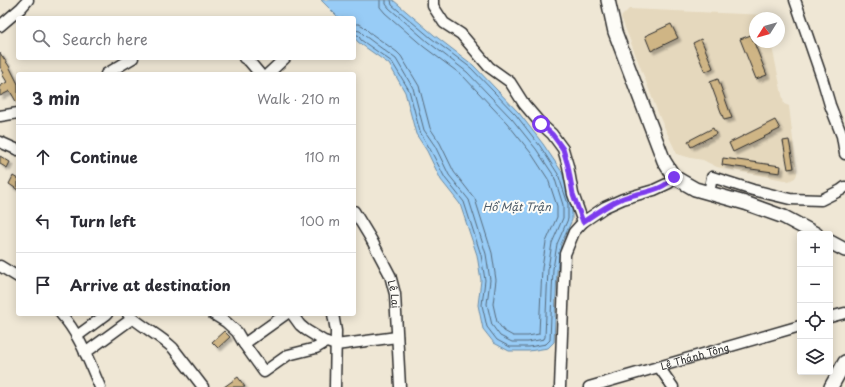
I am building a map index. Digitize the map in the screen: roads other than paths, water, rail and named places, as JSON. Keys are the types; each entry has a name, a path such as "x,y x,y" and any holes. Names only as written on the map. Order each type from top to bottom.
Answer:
{"main road":[{"path":"608,0 615,32 664,162 674,177 695,189 745,203 784,217 810,231"},
{"path":"833,244 845,250"},
{"path":"831,387 845,362"}],"street":[{"path":"0,26 28,0"},
{"path":"433,0 433,6 444,22 461,34 489,67 510,82 524,104 541,124 552,134 563,149 573,194 583,222"},
{"path":"795,0 830,105 842,136 845,154"},
{"path":"109,72 130,60"},
{"path":"246,60 258,72"},
{"path":"270,72 283,60"},
{"path":"0,116 16,113"},
{"path":"0,142 16,149"},
{"path":"560,387 565,254 574,232 583,222 605,207 623,198 654,190 669,183 674,177"},
{"path":"709,193 712,177 753,190 790,198 821,200 841,190 845,186"},
{"name":"Lê Lai","path":"356,214 372,239 390,274 396,294 400,387"},
{"path":"0,266 16,276"},
{"path":"833,316 845,313"},
{"path":"63,316 77,336 86,353 100,387"},
{"path":"77,336 104,316"},
{"path":"86,353 130,316 173,348 203,387"},
{"path":"217,316 237,332 264,372 288,355 331,344 398,337"},
{"path":"244,344 283,316"},
{"path":"293,316 306,330 331,344"},
{"path":"333,316 336,331 331,344 335,387"},
{"name":"Lê Thánh Tông","path":"590,387 797,327"},
{"path":"659,367 673,387"}],"water":[{"name":"Hồ Mặt Trận","path":"321,0 393,0 434,35 473,65 519,113 562,172 572,204 572,220 561,244 557,270 554,342 548,348 529,351 509,351 494,343 483,329 478,305 481,280 477,255 460,204 441,180 427,151 416,134 405,92 389,64 356,40 356,16 337,16"}]}
